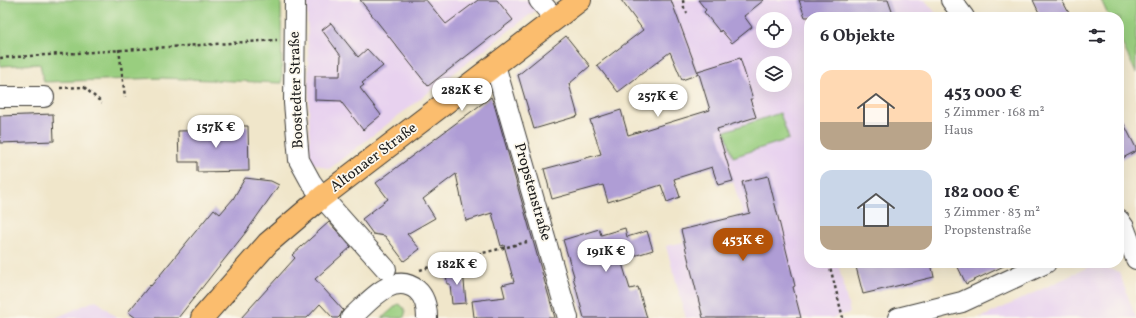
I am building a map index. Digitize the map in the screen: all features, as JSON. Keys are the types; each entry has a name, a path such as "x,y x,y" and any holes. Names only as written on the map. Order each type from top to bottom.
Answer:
{"main road":[{"name":"Altonaer Straße","path":"202,318 268,243 322,197 580,0"}],"street":[{"name":"Boostedter Straße","path":"294,0 294,103 299,160 311,182 322,197 386,269"},
{"path":"540,0 555,19"},
{"path":"951,0 960,12"},
{"name":"Propstenstraße","path":"495,66 568,318"},
{"path":"0,97 44,97"},
{"path":"1125,224 1136,259"},
{"path":"898,318 962,302 1035,268"},
{"path":"350,318 384,288 392,284 401,283 409,285 418,291 426,305 427,318"}],"path":[{"path":"684,0 684,8 687,13"},
{"path":"0,58 119,49 295,39"},
{"path":"119,49 125,97"},
{"path":"44,97 60,88 84,88 102,103"},
{"path":"409,285 420,270 545,237"},
{"path":"830,268 843,318"}],"shaded area":[{"path":"307,0 534,0 540,7 329,169 310,162"},
{"path":"671,0 925,0 935,12 804,12 804,268 839,268 850,313 831,318 686,318 666,246 684,242 681,230 743,214 699,74"},
{"path":"1087,268 1107,268 1119,272 1136,318 978,318"},
{"path":"96,300 117,318 55,318"}],"green space":[{"path":"0,0 281,0 282,83 162,78 44,82 40,64 0,66"},
{"path":"1101,0 1136,0 1136,73 1124,48 1124,12 1107,12"},
{"path":"780,113 789,139 733,157 725,131"},
{"path":"398,304 401,305 404,310 405,314 403,318 382,318"}],"building":[{"path":"360,0 426,0 446,24 478,0 497,0 513,20 428,86"},
{"path":"621,0 671,0 698,73 698,71 740,58 753,99 750,99 756,117 717,129 733,181 718,185 712,167 674,179 680,197 667,202 661,185 608,202 603,185 552,199 544,169 601,154 590,120 621,110 628,135 710,110 699,74 682,80 670,52 618,92 597,65 643,30"},
{"path":"698,0 764,0 744,16 752,27 732,43 721,30 720,32 704,12 706,10"},
{"path":"799,0 888,0 892,12 804,12 804,14"},
{"path":"1033,0 1062,0 1068,12 1039,12"},
{"path":"331,23 358,57 367,49 383,66 362,83 364,85 360,88 381,115 363,130 342,101 315,100 315,76 340,76 341,56 322,30"},
{"path":"566,36 590,66 569,84 578,116 534,129 518,75"},
{"path":"491,97 555,318 474,317 472,301 505,297 502,285 514,282 504,245 501,246 492,213 466,221 456,174 423,199 435,218 407,234 420,249 404,261 385,236 373,234 362,219 388,199 376,183"},
{"path":"53,114 54,141 0,143 0,116"},
{"path":"1124,124 1136,148 1136,151 1124,157"},
{"path":"225,126 248,126 249,171 197,172 197,162 179,162 178,131 225,130"},
{"path":"768,176 795,286 793,287 801,318 703,318 681,230 750,213 742,182"},
{"path":"245,178 271,181 279,185 246,232 178,318 136,318 128,312 214,209 220,214 233,199"},
{"path":"329,222 351,247 315,279 343,310 340,316 338,318 333,318 320,304 307,318 241,318 295,258 292,255"},
{"path":"625,228 627,237 647,231 653,250 621,260 630,289 638,287 647,318 584,318 573,277 574,276 563,240 599,229 601,235"},
{"path":"856,268 932,268 934,277 863,294"},
{"path":"958,268 1000,268 966,284"},
{"path":"463,270 466,303 452,304 450,284 447,284 446,271"}]}
